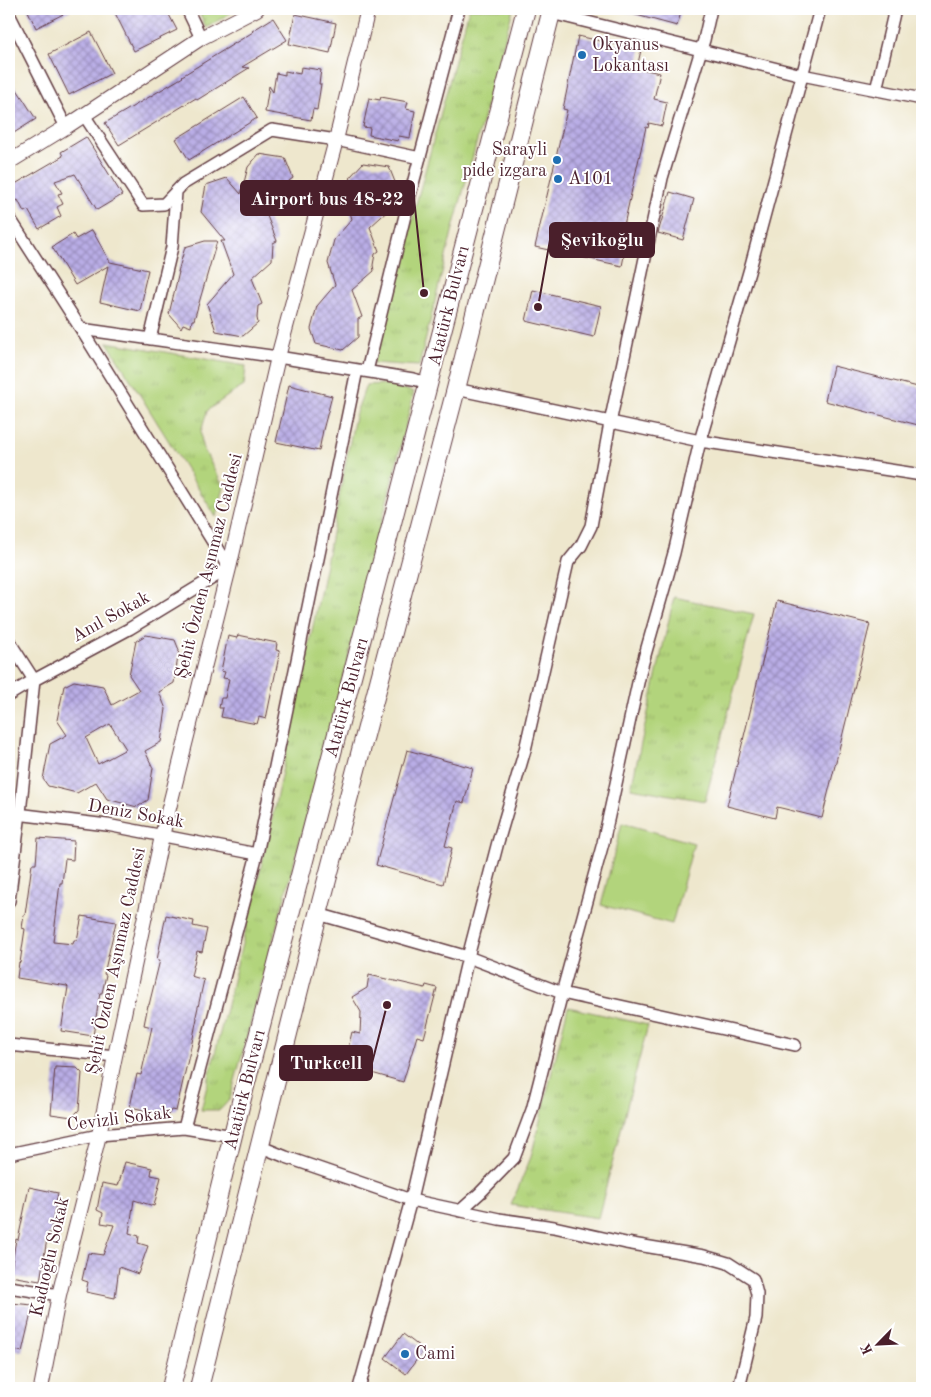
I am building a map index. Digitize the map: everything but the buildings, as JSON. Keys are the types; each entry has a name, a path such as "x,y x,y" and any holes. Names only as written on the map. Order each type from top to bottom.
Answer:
{"main road":[{"name":"Atatürk Bulvarı","path":"171,1388 233,1136 526,9"},
{"name":"Atatürk Bulvarı","path":"199,1388 318,914 456,389 551,11"},
{"path":"429,383 456,389"},
{"path":"233,1136 259,1146"}],"street":[{"path":"188,9 201,38"},
{"path":"9,162 66,127 201,38 257,9"},
{"name":"Şehit Özden Aşınmaz Caddesi","path":"99,1135 114,1056 162,836 229,568 278,357 336,140 368,9"},
{"path":"184,1128 257,854 362,370 459,9"},
{"path":"359,1388 411,1200 468,957 498,842 525,750 568,562 581,546 590,526 662,178 701,51 711,9"},
{"path":"460,1211 514,1158 532,1110 603,843 641,669 674,553 700,441 751,265 820,9"},
{"path":"876,90 895,9"},
{"path":"551,11 701,51 802,75 922,99"},
{"path":"9,14 66,127"},
{"path":"84,115 143,205 164,204 183,184 272,130 336,140 420,158"},
{"path":"150,339 172,247 176,192"},
{"path":"9,217 81,329 229,568"},
{"path":"81,329 362,370 429,383"},
{"path":"456,389 700,441 922,475"},
{"name":"Anıl Sokak","path":"9,695 129,629 229,568"},
{"path":"9,640 34,680 14,813 9,901"},
{"name":"Deniz Sokak","path":"14,813 107,825 257,854"},
{"path":"318,914 468,957 562,993 795,1044"},
{"path":"9,1046 114,1056"},
{"name":"Cevizli Sokak","path":"9,1154 99,1135 184,1128 233,1136"},
{"name":"Kadıoğlu Sokak","path":"41,1388 59,1295 99,1135"},
{"path":"259,1146 411,1200 499,1219 554,1227 626,1243 704,1256 728,1263 753,1279 757,1294 756,1318 740,1388"},
{"path":"9,1287 59,1295"}],"green space":[{"path":"198,9 237,9 206,28"},
{"path":"469,9 513,9 452,232 419,366 373,363"},
{"path":"107,342 246,366 244,386 207,411 201,432 202,446 224,488 216,517"},
{"path":"386,384 414,392 334,714 230,1099 220,1110 201,1110 266,847 323,579 355,416 366,385"},
{"path":"674,597 754,614 705,801 631,788"},
{"path":"622,823 694,843 672,924 601,905"},
{"path":"568,1007 648,1025 598,1218 511,1205 531,1157"}],"place":[{"name":"Okyanus Lokantası","path":"582,55"},
{"name":"Sarayli pide izgara","path":"557,160"},
{"name":"A101","path":"558,179"},
{"name":"Airport bus 48-22","path":"424,293"},
{"name":"Şevikoğlu","path":"538,307"},
{"name":"Turkcell","path":"387,1005"},
{"name":"Cami","path":"405,1354"}]}
